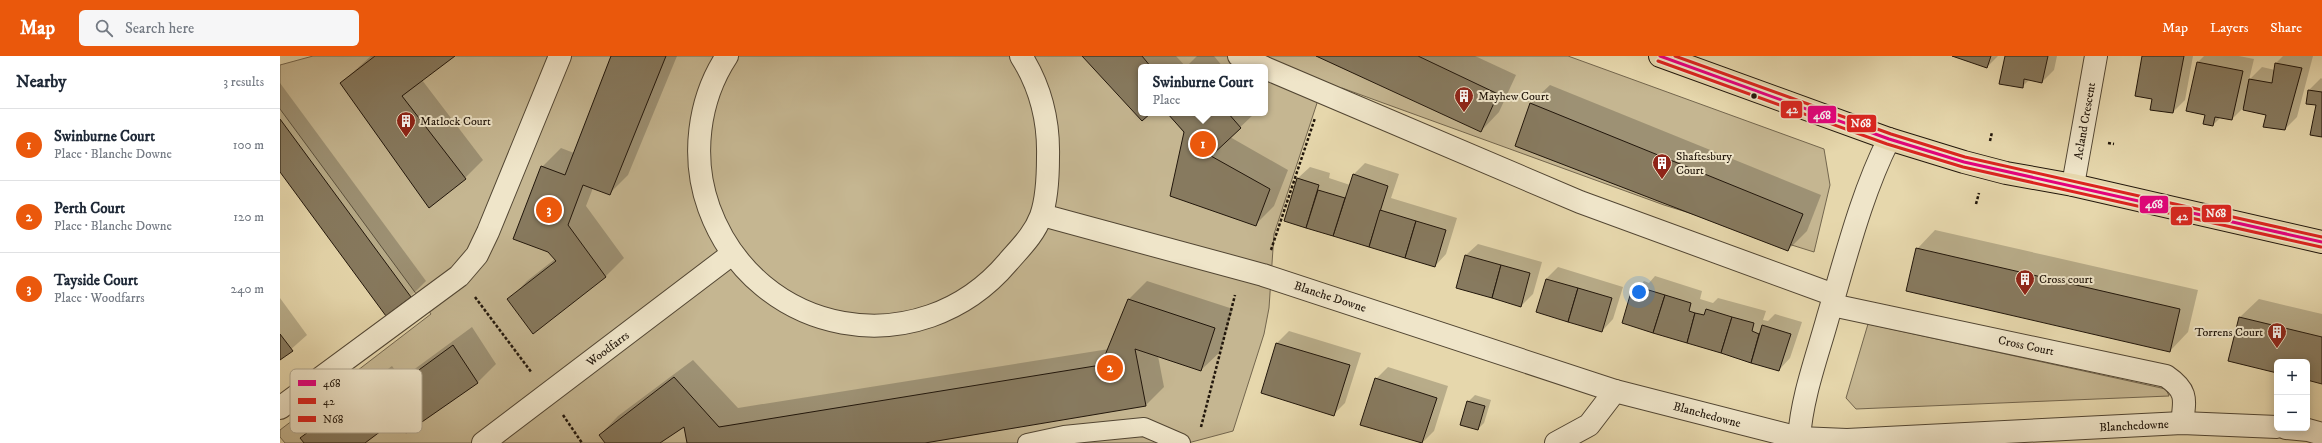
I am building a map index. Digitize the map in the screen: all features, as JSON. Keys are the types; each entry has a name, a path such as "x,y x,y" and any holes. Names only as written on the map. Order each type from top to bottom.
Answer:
{"main road":[{"path":"1660,56 1889,139 2006,173 2073,185 2322,242"}],"street":[{"path":"333,369 459,276 477,255 488,232 560,56"},
{"path":"727,56 719,69 706,99 700,131 699,164 704,196 716,226 732,254 752,277 775,296 802,311 830,321 860,326 890,326 919,320 948,310 974,295 997,275 1034,232 1042,215 1048,169 1048,140 1044,112 1035,84 1021,56"},
{"name":"Cross Court","path":"1239,56 1257,64"},
{"name":"Acland Crescent","path":"2073,185 2096,56"},
{"name":"Cross Court","path":"1268,69 1324,91 1580,202 1833,300 2166,376 2178,384 2184,395 2182,423"},
{"path":"1799,438 1801,412 1833,300 1867,188 1889,139"},
{"name":"Blanche Downe","path":"1042,215 1263,275 1615,391"},
{"name":"Woodfarrs","path":"483,443 549,395 732,254"},
{"path":"1556,443 1589,425 1615,391"},
{"name":"Blanchedowne","path":"1615,391 1799,438 1847,440 2182,423 2274,427"},
{"path":"280,408 290,401"},
{"path":"2310,431 2322,434"}],"lane":[{"path":"1027,443 1064,435 1144,427 1181,443"}],"path":[{"path":"1263,275 1324,91"},
{"path":"1200,428 1242,269"},
{"path":"459,276 549,395 582,443"}],"shaded area":[{"path":"313,56 1568,56 1824,149 1830,185 1814,252 1664,205 1342,88 1318,100 1274,234 1269,308 1264,334 1233,431 1188,443 285,443 280,437 280,430 290,422 290,433 422,433 422,369 359,369 431,314 280,109 280,65"},
{"path":"1868,324 2166,389 2169,396 1856,409 1846,398"}],"building":[{"name":"Matlock Court","path":"375,56 455,56 402,96 466,179 429,208 340,83"},
{"path":"611,56 666,56 610,195 583,185 568,225 606,277 533,334 507,299 556,261 548,252 513,239 541,166 565,175"},
{"path":"1082,56 1142,56 1149,64 1138,64 1138,116 1148,116 1142,121"},
{"name":"Mayhew Court","path":"1316,56 1418,56 1498,94 1481,132"},
{"path":"1952,56 1991,56 1987,68"},
{"path":"2005,56 2048,56 2042,83 2024,79 2023,88 1999,84"},
{"path":"2142,56 2184,56 2173,113 2150,110 2152,99 2135,96"},
{"path":"2197,62 2243,71 2232,120 2215,117 2213,126 2203,124 2205,115 2186,111"},
{"path":"2275,63 2302,68 2285,130 2263,127 2266,115 2243,110 2249,79 2272,83"},
{"path":"2308,90 2322,92 2322,137 2310,135 2316,105 2306,104"},
{"name":"Shaftesbury Court","path":"1530,103 1803,214 1788,251 1515,146"},
{"path":"1170,116 1231,116 1241,128 1211,156 1270,189 1256,226 1170,196 1184,132"},
{"path":"280,119 411,297 386,316 280,172"},
{"path":"1353,174 1388,186 1369,247 1333,236"},
{"path":"1297,178 1319,185 1306,228 1284,221"},
{"path":"1318,190 1345,198 1333,236 1306,228"},
{"path":"1380,210 1416,221 1405,258 1369,247"},
{"path":"1416,221 1446,230 1435,267 1405,258"},
{"name":"Cross court","path":"1916,248 2180,309 2170,352 1906,291"},
{"path":"1465,255 1501,265 1492,298 1456,288"},
{"path":"1501,265 1530,273 1521,307 1492,298"},
{"path":"1546,279 1578,288 1568,322 1536,312"},
{"path":"1578,288 1612,298 1602,332 1568,322"},
{"path":"1642,288 1665,295 1653,333 1622,323 1631,292 1640,295"},
{"path":"1665,295 1691,303 1689,311 1695,313 1687,343 1653,333"},
{"path":"1128,299 1215,328 1201,371 1135,349 1146,406 925,443 687,443 684,427 660,443 605,443 599,435 674,377 719,427 1101,365"},
{"path":"1706,309 1732,317 1721,353 1687,343 1695,313 1704,315"},
{"path":"1732,317 1754,323 1752,331 1759,334 1751,363 1721,353"},
{"name":"Torrens Court","path":"2239,317 2322,337 2322,384 2310,381 2310,359 2274,359 2274,372 2228,361"},
{"path":"1762,325 1791,334 1779,371 1751,363"},
{"path":"280,334 293,351 280,360"},
{"path":"1276,343 1350,365 1334,416 1261,393"},
{"path":"453,345 478,383 422,422 422,369 420,369"},
{"path":"1375,378 1437,398 1422,443 1360,425"},
{"path":"1467,401 1485,406 1478,430 1460,425"},
{"path":"307,433 378,433 365,443 304,443 300,438"}],"transit line":[{"name":"468","path":"1660,56 1889,139 1964,162 2322,242"},
{"name":"N68","path":"1675,56 1891,134 1965,157 2322,237"},
{"name":"42","path":"1658,61 1887,144 1963,167 2321,247"}],"place":[{"name":"Mayhew Court","path":"1464,113"},
{"name":"Matlock Court","path":"406,138"},
{"name":"Swinburne Court","path":"1203,144"},
{"name":"Shaftesbury Court","path":"1662,180"},
{"name":"Tayside Court","path":"549,210"},
{"name":"Cross court","path":"2025,296"},
{"name":"Torrens Court","path":"2277,349"},
{"name":"Perth Court","path":"1110,368"}]}
